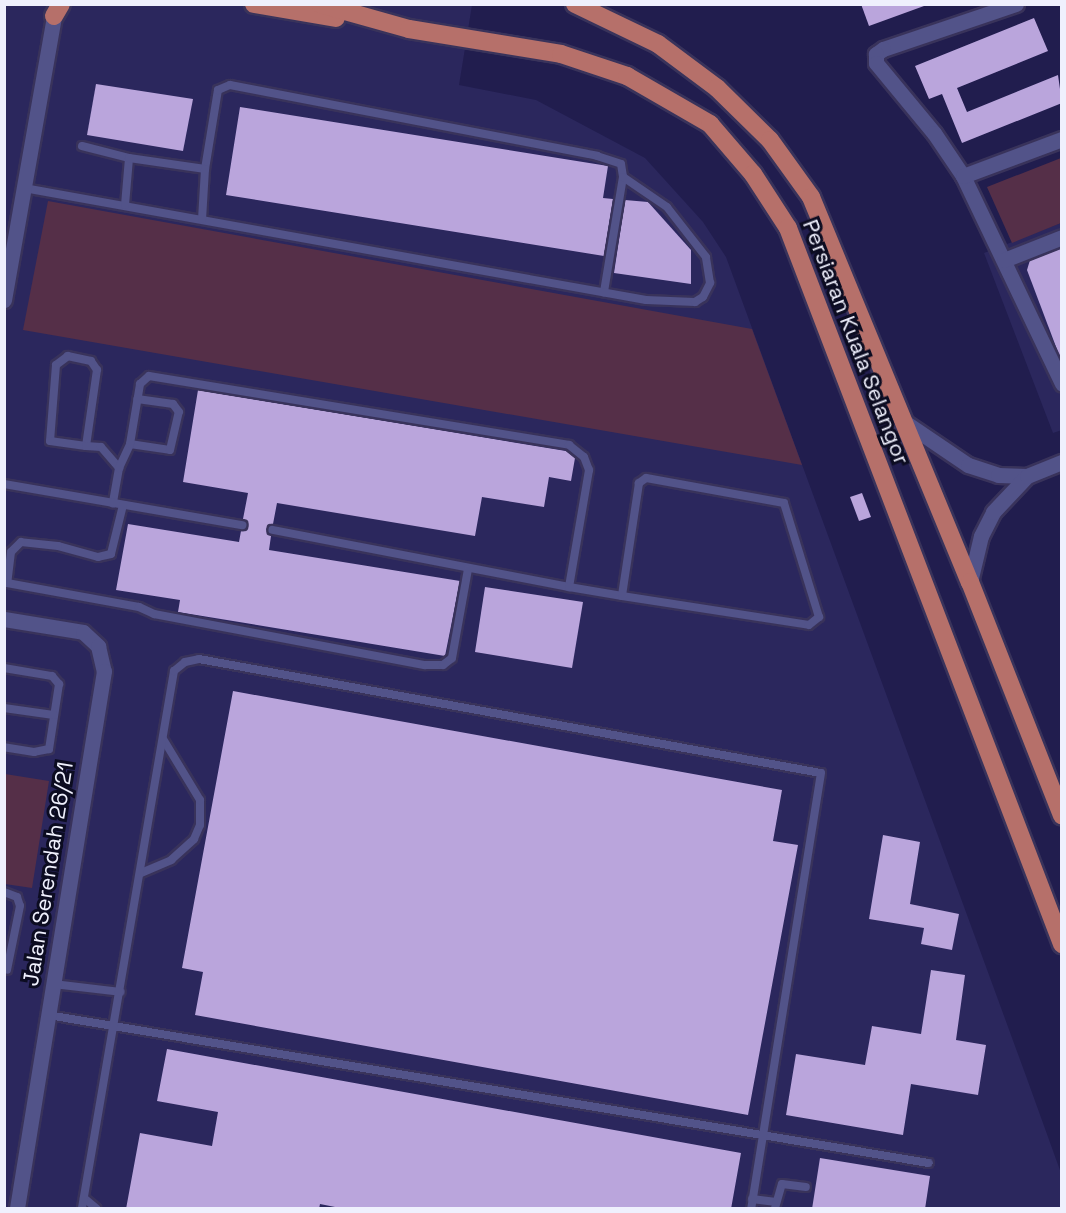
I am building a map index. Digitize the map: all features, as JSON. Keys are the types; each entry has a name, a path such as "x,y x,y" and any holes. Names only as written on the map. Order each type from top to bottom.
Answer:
{"main road":[{"path":"254,4 409,28"},
{"name":"Persiaran Kuala Selangor","path":"320,4 409,28 561,54 627,76 710,124 753,174 788,228 1062,944"},
{"name":"Persiaran Kuala Selangor","path":"575,4 658,45 717,88 770,140 811,197 970,582 1062,815"}],"street":[{"path":"1016,4 883,49 876,54 883,74 934,132 963,176 1062,384"},
{"path":"4,300 55,8"},
{"path":"963,176 1062,139"},
{"path":"1004,260 1062,237"},
{"path":"903,421 968,465 998,475 1027,476 1062,462"},
{"path":"970,582 981,536 993,512 1027,476"},
{"name":"Jalan Serendah 26/21","path":"4,619 83,632 98,646 104,671 17,1209"}],"lane":[{"path":"202,219 205,170 218,90 230,85 597,156 621,164 623,177 604,292"},
{"path":"82,146 129,158 205,170"},
{"path":"125,205 129,158"},
{"path":"24,188 604,292 682,304 704,297 710,283 706,257 667,207 623,177"},
{"path":"86,446 97,370 92,361 68,356 56,365 50,441 86,446 102,447 119,468"},
{"path":"113,503 119,468 130,444 140,384 149,376 569,445 584,457 589,470 569,587"},
{"path":"130,444 170,450 179,412 173,404 137,399"},
{"path":"272,530 468,569 622,596 809,626 819,617 784,503 646,478 639,483 622,596"},
{"path":"4,483 242,525"},
{"path":"123,505 111,554 98,557 58,546 21,542 11,552 8,583 139,607 154,614 425,665 443,665 452,658 468,569"},
{"path":"82,1209 122,993 174,670 185,662 200,659 821,773 751,1209"},
{"path":"4,668 56,679 58,684 49,749 34,752 4,747"},
{"path":"4,708 54,715"},
{"path":"141,873 171,860 194,840 200,825 200,800 163,740"},
{"path":"4,892 17,897 20,906 8,970"},
{"path":"53,984 122,993"},
{"path":"48,1015 929,1163"},
{"path":"752,1199 776,1205 782,1184 806,1187"},
{"path":"84,1198 96,1209"}],"shaded area":[{"path":"5,5 472,5 459,85 536,100 645,158 703,222 726,257 1026,1076 1061,1173 1061,1208 5,1208"},
{"path":"1061,158 1061,223 1012,243 987,187"},
{"path":"48,201 752,329 802,465 23,330"},
{"path":"1061,223 1062,430 1053,433 984,253"},
{"path":"5,774 49,781 32,888 5,884"}],"building":[{"path":"861,4 924,4 924,6 869,26"},
{"path":"1034,18 1048,51 957,88 967,112 1058,75 1062,103 962,143 942,94 929,99 915,66"},
{"path":"96,84 193,99 183,151 87,135"},
{"path":"240,107 608,166 603,198 613,199 604,256 226,195"},
{"path":"625,200 648,202 691,250 691,284 614,273"},
{"path":"1062,248 1061,360 1027,270 1030,260"},
{"path":"198,390 566,451 575,458 571,481 549,477 544,507 482,497 475,536 277,503 273,524 266,529 271,536 269,550 460,581 445,656 178,612 180,600 116,590 128,524 239,542 241,531 248,527 243,519 248,493 183,482"},
{"path":"862,493 871,517 859,521 850,497"},
{"path":"485,587 583,602 572,668 475,652"},
{"path":"233,691 782,790 773,841 798,845 748,1115 195,1015 203,972 182,968"},
{"path":"883,835 920,842 910,904 959,914 952,950 921,944 924,928 869,919"},
{"path":"931,970 965,975 956,1040 986,1045 978,1095 911,1084 903,1135 786,1115 796,1054 865,1065 872,1026 921,1034"},
{"path":"167,1049 741,1153 731,1209 345,1209 320,1204 319,1209 126,1209 140,1133 212,1146 218,1112 157,1101"},
{"path":"820,1158 930,1176 925,1209 812,1209"}]}
